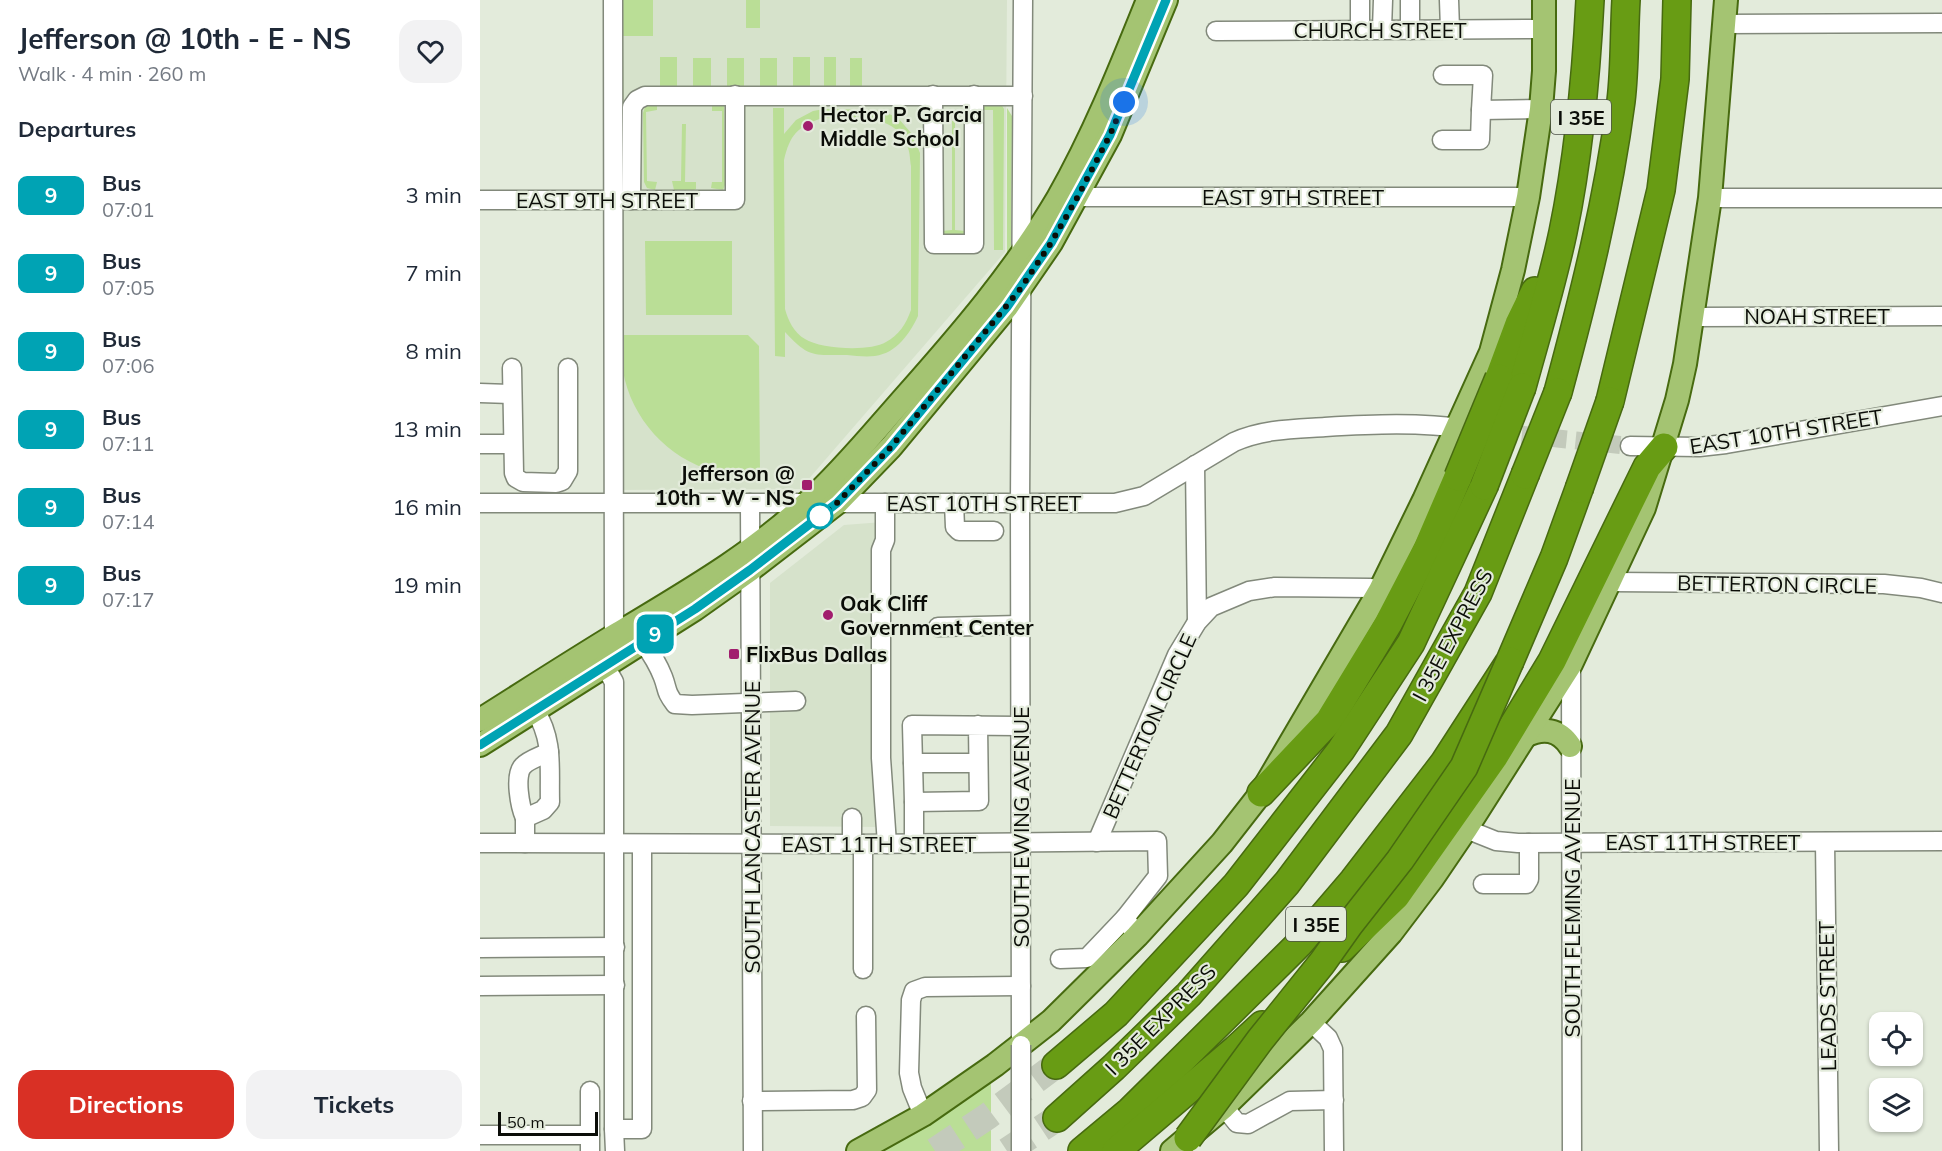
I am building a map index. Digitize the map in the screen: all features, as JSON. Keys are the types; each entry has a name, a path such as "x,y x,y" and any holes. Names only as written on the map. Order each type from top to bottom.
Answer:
{"highway":[{"name":"I 35E","path":"1056,1065 1116,1014 1236,885 1341,750 1411,643 1484,486 1510,382 1563,233 1577,153 1586,69 1590,0"},
{"name":"I 35E EXPRESS","path":"1057,1118 1114,1067 1189,994 1280,892 1399,734 1478,593 1557,392 1584,297 1612,160 1621,98 1626,0"},
{"name":"I 35E","path":"1082,1151 1130,1111 1299,944 1353,881 1444,763 1510,661 1554,558 1610,400 1661,190 1675,79 1677,0"},
{"path":"1661,190 1687,90 1691,0"},
{"path":"1261,793 1329,721 1388,624 1427,549 1458,477 1510,382"},
{"path":"1116,1151 1236,1049 1396,896 1494,757 1552,661 1647,467 1664,447"},
{"path":"1185,1147 1260,1040 1400,860 1464,767 1510,661"}],"main road":[{"path":"1147,26 1148,0"},
{"path":"480,745 643,642 750,559 861,447 939,374 1021,288 1051,243 1082,150 1147,26 1166,0"},
{"path":"870,1148 923,1115 1051,1021 1131,927 1222,843 1261,793 1380,590 1424,500 1463,428 1491,352 1513,270 1528,197 1541,109 1544,0"},
{"path":"1185,1147 1311,1022 1391,933 1432,879 1571,664 1610,582 1644,508 1677,400 1693,316 1710,198 1726,0"},
{"path":"480,720 614,636 750,559 837,503 891,447 1022,254 1067,197"},
{"path":"1525,736 1536,731 1551,731 1565,738 1570,746"}],"street":[{"path":"613,0 614,636"},
{"name":"SOUTH EWING AVENUE","path":"1021,1151 1020,503 1023,0"},
{"path":"1360,0 1360,30"},
{"path":"1382,29 1383,0"},
{"path":"1410,0 1410,30"},
{"path":"1449,0 1450,29"},
{"path":"1724,24 1942,23"},
{"name":"CHURCH STREET","path":"1216,31 1544,29"},
{"path":"1442,140 1480,140 1483,75 1443,75"},
{"name":"EAST 9TH STREET","path":"480,200 735,200 735,95"},
{"path":"933,95 934,244 974,244 974,95"},
{"path":"631,200 632,107 637,100 645,96 1023,96"},
{"path":"1481,110 1541,109"},
{"name":"EAST 9TH STREET","path":"1067,197 1528,197"},
{"path":"1710,198 1942,198"},
{"name":"NOAH STREET","path":"1693,316 1942,316"},
{"path":"512,368 514,473 522,482 556,483 566,477 568,471 568,368"},
{"path":"480,393 512,394"},
{"name":"EAST 10TH STREET","path":"1630,446 1699,447 1726,444 1942,406"},
{"name":"EAST 10TH STREET","path":"480,503 1115,503 1144,496 1234,442 1249,436 1273,431 1390,423 1463,428"},
{"path":"480,444 512,444"},
{"path":"1195,465 1197,622"},
{"name":"SOUTH LANCASTER AVENUE","path":"750,503 753,1151"},
{"path":"885,503 885,540 881,550 881,758 887,844"},
{"path":"954,503 955,527 959,531 994,531"},
{"name":"BETTERTON CIRCLE","path":"1610,582 1884,584 1942,593"},
{"name":"BETTERTON CIRCLE","path":"1097,842 1177,655 1197,622 1211,607 1249,591 1275,587 1380,590"},
{"path":"938,627 1020,625"},
{"path":"643,642 655,659 667,692 675,704 796,701"},
{"name":"SOUTH FLEMING AVENUE","path":"1571,664 1572,1151"},
{"path":"604,666 614,682 615,1151"},
{"path":"525,818 543,810 550,802 548,739 535,710"},
{"path":"915,844 912,724 1020,726"},
{"path":"914,802 978,801 978,725"},
{"path":"525,843 525,818 520,808 518,772 524,765 549,752"},
{"path":"913,763 978,763"},
{"path":"852,818 858,844 863,969"},
{"name":"EAST 11TH STREET","path":"1466,829 1496,841 1529,843 1942,841"},
{"name":"EAST 11TH STREET","path":"480,843 915,844 1157,841 1158,876 1131,927"},
{"name":"LEADS STREET","path":"1826,842 1829,1151"},
{"path":"1483,885 1526,884 1529,879 1529,843"},
{"path":"614,1129 642,1129 642,844"},
{"path":"1060,959 1087,958 1131,927"},
{"path":"480,948 615,947"},
{"path":"480,986 615,985"},
{"path":"923,1115 912,1088 909,1073 911,1000 914,991 925,987 1021,986"},
{"path":"752,1101 853,1100 862,1097 867,1090 866,1016"},
{"path":"1311,1022 1328,1038 1333,1049 1334,1151"},
{"path":"480,1135 590,1143 590,1091"},
{"path":"1224,1107 1237,1123 1248,1124 1290,1101 1334,1100"}],"shaded area":[{"name":"Hector P. Garcia Middle School","path":"610,0 1007,0 1005,252 800,489 611,490"},
{"path":"883,522 881,827 770,826 770,583 844,525"}],"green space":[{"path":"616,0 653,0 653,36 623,36 624,184 621,188"},
{"path":"746,0 760,0 760,28 746,28"},
{"path":"660,57 677,57 677,88 660,88"},
{"path":"793,57 810,57 810,88 793,88"},
{"path":"824,57 836,57 836,88 824,88"},
{"path":"693,58 711,58 711,88 693,88"},
{"path":"727,58 744,58 744,88 727,88"},
{"path":"760,58 777,58 777,88 760,88"},
{"path":"850,58 862,58 862,88 850,88"},
{"path":"712,103 724,104 725,185 723,190 711,188 712,182 722,182 722,111 712,111"},
{"path":"981,103 1001,104 1004,109 1003,250 994,250 993,110 981,110"},
{"path":"646,104 657,104 657,110 646,112 647,181 657,182 655,190 647,188 644,182 643,113"},
{"path":"773,108 784,108 784,134 796,120 813,111 824,109 880,110 898,118 912,134 920,153 918,316 915,322 896,347 875,356 819,355 800,347 785,332 785,357 775,356","holes":["822,118 859,118 883,122 902,136 910,155 911,310 895,336 879,345 845,348 812,342 795,330 785,309 784,160 789,144 796,133 806,125"]},
{"path":"1007,108 1012,116 1011,245 1007,255"},
{"path":"952,121 955,121 955,230 966,231 966,235 943,237 941,231 952,230"},
{"path":"682,124 686,124 685,182 696,182 694,190 674,190 672,181 681,181"},
{"path":"645,241 732,241 732,315 646,315"},
{"path":"622,335 748,335 759,346 760,474 719,472 697,465 682,457 654,434 634,405 627,388 622,367"},
{"path":"991,1081 991,1151 875,1151"}],"tunnel":[{"path":"1495,432 1630,446"},
{"path":"935,1151 988,1116 1056,1065"},
{"path":"1007,1151 1057,1118"}],"bus line":[{"name":"9","path":"480,745 695,609 750,570 837,503 891,447 1007,307 1051,243 1110,135 1166,0"}],"place":[{"name":"Hector P. Garcia Middle School","path":"808,126"},
{"name":"Jefferson @ 10th - W - NS","path":"807,485"},
{"name":"Oak Cliff Government Center","path":"828,615"},
{"name":"FlixBus Dallas","path":"734,654"}],"route":[{"path":"820,516 837,503 891,447 1021,288 1077,198 1110,135 1124,102"}]}
